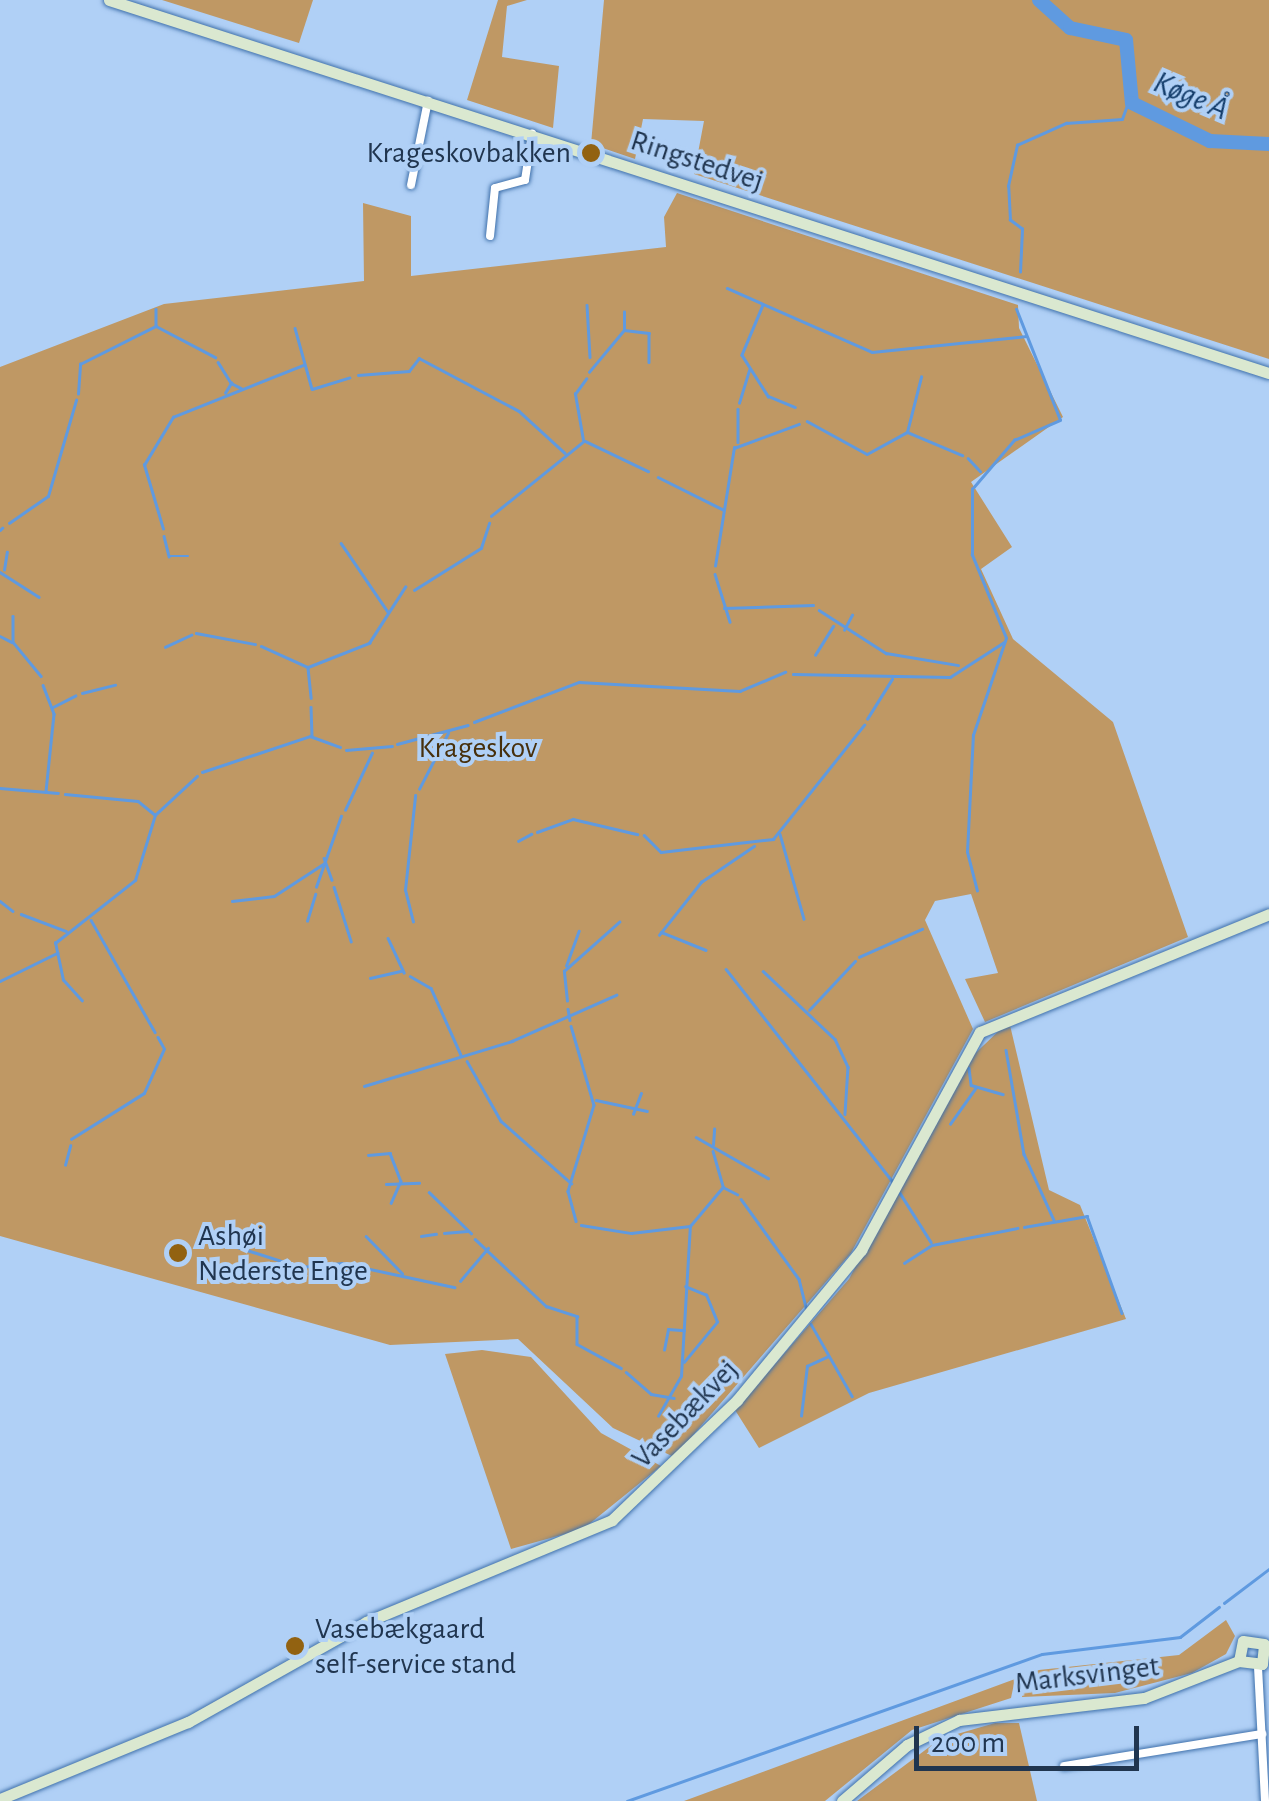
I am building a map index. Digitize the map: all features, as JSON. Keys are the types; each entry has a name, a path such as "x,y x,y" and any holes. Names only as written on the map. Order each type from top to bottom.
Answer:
{"street":[{"name":"Ringstedvej","path":"109,0 1269,372"},
{"path":"412,185 428,100"},
{"path":"490,236 495,188 525,180 532,134"},
{"name":"Vasebækvej","path":"0,1799 188,1722 366,1622 612,1520 737,1400 861,1250 980,1032 1269,914"},
{"name":"Marksvinget","path":"842,1801 906,1745 959,1720 1144,1698 1240,1662 1243,1641 1266,1642"},
{"path":"1265,1801 1262,1734 1266,1689 1258,1667 1266,1642"},
{"path":"1240,1662 1258,1667"},
{"path":"1064,1766 1262,1734"}],"green space":[{"path":"162,0 313,0 299,43"},
{"path":"498,0 527,0 507,6 502,57 559,66 553,128 467,100"},
{"path":"604,0 1269,0 1269,359 694,174 704,121 643,119 635,159 591,144"},
{"name":"Krageskov","path":"677,193 1018,305 1019,328 1063,417 971,482 1012,547 981,569 1013,639 1113,722 1188,937 985,1022 965,979 998,973 971,894 935,901 925,920 973,1029 851,1253 674,1457 613,1428 518,1339 390,1345 0,1236 0,367 164,304 364,281 363,203 411,216 411,276 666,247 664,217"},
{"path":"1009,1021 1049,1190 1080,1205 1126,1319 869,1393 759,1448 735,1410 849,1279 960,1068"},
{"path":"482,1350 531,1357 601,1433 661,1466 583,1529 511,1549 445,1354"},
{"path":"1226,1620 1235,1636 1226,1654 1192,1673 1115,1693 1022,1697 1025,1676 1039,1670 1179,1655"},
{"path":"1015,1679 1011,1698 912,1730 825,1801 684,1801"},
{"path":"995,1723 1019,1723 1037,1801 857,1801 940,1739"}],"waterway":[{"name":"Køge Å","path":"1039,0 1070,28 1126,40 1132,103 1210,141 1269,144"},
{"path":"1020,272 1022,229 1010,220 1008,186 1017,145 1066,123 1122,119 1129,100"},
{"path":"727,288 872,352 1026,336"},
{"path":"587,305 590,357"},
{"path":"763,305 742,355 768,396 795,407"},
{"path":"156,309 156,326 215,357"},
{"path":"977,891 967,852 973,735 1006,638 972,555 972,489 1014,440 1060,420 1016,309"},
{"path":"589,372 624,330 624,312"},
{"path":"78,394 80,364 156,326"},
{"path":"295,328 312,389 349,378"},
{"path":"624,330 649,333 649,362"},
{"path":"358,375 409,371 419,358 519,411 565,453"},
{"path":"218,362 231,383"},
{"path":"163,529 144,465 173,417 303,365"},
{"path":"739,403 749,371"},
{"path":"907,432 921,377"},
{"path":"583,440 575,394 586,379"},
{"path":"225,393 231,383 241,388"},
{"path":"9,523 48,496 76,400"},
{"path":"738,409 738,442"},
{"path":"807,421 867,454 907,432 962,455"},
{"path":"715,566 734,448 799,424"},
{"path":"491,516 584,441"},
{"path":"585,441 648,471"},
{"path":"968,458 980,471"},
{"path":"658,477 722,509"},
{"path":"414,590 481,548 489,523"},
{"path":"164,536 169,556 188,556"},
{"path":"341,543 388,612"},
{"path":"4,570 7,552"},
{"path":"0,572 39,597"},
{"path":"715,574 730,622"},
{"path":"261,646 308,667 369,643 405,587"},
{"path":"724,608 813,605"},
{"path":"819,610 886,653 958,665"},
{"path":"844,630 852,615"},
{"path":"13,616 13,642 41,676"},
{"path":"815,655 833,626"},
{"path":"196,633 255,644"},
{"path":"165,647 191,635"},
{"path":"0,636 12,642"},
{"path":"793,674 950,677 1004,642"},
{"path":"308,668 311,698"},
{"path":"474,722 579,682 740,691 785,672"},
{"path":"867,719 892,679"},
{"path":"43,685 54,714 46,792"},
{"path":"82,693 115,685"},
{"path":"53,707 75,696"},
{"path":"311,707 312,736"},
{"path":"397,744 468,725"},
{"path":"644,835 661,852 773,839 864,725"},
{"path":"419,789 448,733"},
{"path":"202,772 310,736 340,747"},
{"path":"346,750 392,746"},
{"path":"345,810 372,753"},
{"path":"82,1001 63,980 55,943 135,880 155,815 197,776"},
{"path":"0,788 58,793"},
{"path":"65,794 138,801 154,814"},
{"path":"413,922 405,890 415,796"},
{"path":"316,887 341,816"},
{"path":"537,832 573,819 637,834"},
{"path":"518,841 531,834"},
{"path":"780,834 804,919"},
{"path":"659,935 701,882 754,846"},
{"path":"324,858 332,880"},
{"path":"232,901 274,896 323,864"},
{"path":"334,887 351,941"},
{"path":"307,921 315,894"},
{"path":"0,901 13,911"},
{"path":"21,914 66,931"},
{"path":"91,920 155,1032"},
{"path":"567,1001 564,971 619,922"},
{"path":"859,957 922,929"},
{"path":"566,966 579,931"},
{"path":"661,932 706,950"},
{"path":"388,938 404,972"},
{"path":"0,981 57,953"},
{"path":"809,1010 855,961"},
{"path":"726,969 892,1181"},
{"path":"370,978 401,971"},
{"path":"763,971 835,1039 848,1067 845,1114"},
{"path":"410,976 431,988 461,1055"},
{"path":"364,1086 512,1041 616,995"},
{"path":"568,1009 570,1020"},
{"path":"571,1026 594,1105 568,1191 576,1221"},
{"path":"71,1139 144,1093 164,1049 158,1038"},
{"path":"1006,1050 1024,1154 1054,1220"},
{"path":"467,1061 501,1121 571,1183"},
{"path":"969,1068 971,1085 1003,1094"},
{"path":"950,1124 975,1089"},
{"path":"633,1114 641,1093"},
{"path":"596,1100 647,1111"},
{"path":"713,1145 714,1129"},
{"path":"696,1137 768,1178"},
{"path":"65,1165 70,1146"},
{"path":"713,1151 723,1187"},
{"path":"368,1155 390,1153 401,1181 391,1203"},
{"path":"386,1184 419,1183"},
{"path":"581,1225 631,1233 690,1226 723,1187 737,1194"},
{"path":"429,1192 471,1233"},
{"path":"900,1193 931,1242"},
{"path":"741,1199 799,1279 806,1307"},
{"path":"1024,1227 1087,1216 1122,1313"},
{"path":"658,1416 681,1376 690,1226"},
{"path":"904,1263 932,1245 1017,1228"},
{"path":"444,1233 467,1231"},
{"path":"421,1236 436,1234"},
{"path":"366,1236 402,1273"},
{"path":"475,1239 546,1306 577,1316 577,1344 621,1368"},
{"path":"225,1243 300,1267 342,1263 454,1287"},
{"path":"460,1281 488,1248"},
{"path":"684,1362 717,1322 706,1295 686,1287"},
{"path":"811,1324 852,1396"},
{"path":"664,1350 668,1329 684,1330"},
{"path":"801,1416 807,1366 828,1356"},
{"path":"626,1372 651,1394 674,1398"},
{"path":"1224,1603 1269,1569"},
{"path":"627,1801 1042,1654 1180,1637 1219,1607"}],"place":[{"name":"Krageskovbakken","path":"591,153"},
{"name":"Ashøi Nederste Enge","path":"178,1253"},
{"name":"Vasebækgaard self-service stand","path":"295,1646"}]}
